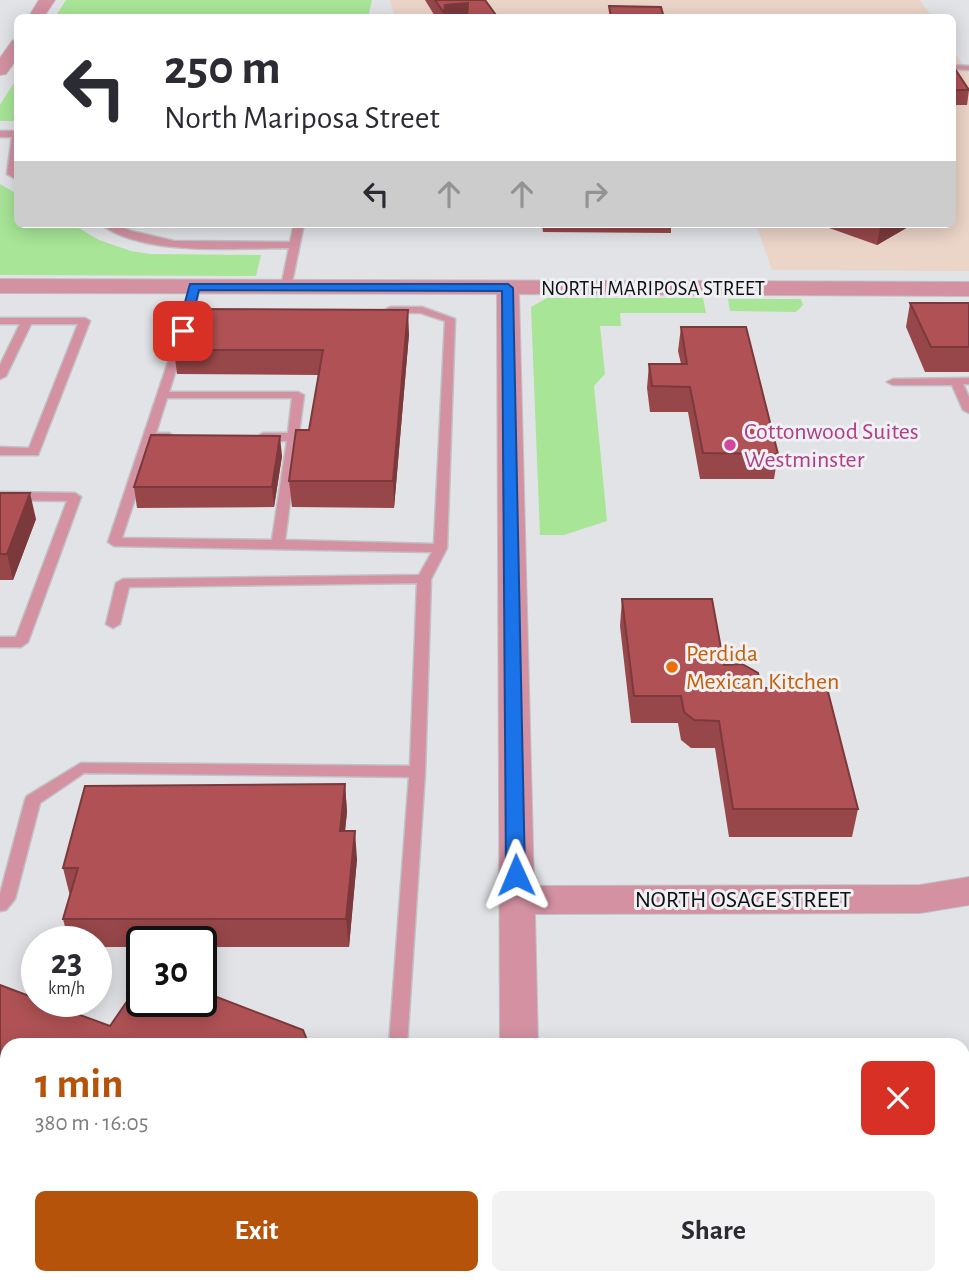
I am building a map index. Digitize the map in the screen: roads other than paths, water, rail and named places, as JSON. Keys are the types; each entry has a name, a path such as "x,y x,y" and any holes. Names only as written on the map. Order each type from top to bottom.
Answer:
{"street":[{"path":"0,70 14,50"},
{"name":"NORTH MARIPOSA STREET","path":"0,286 969,289"},
{"path":"508,288 519,1038"},
{"name":"NORTH OSAGE STREET","path":"516,900 920,898 969,891"}],"lane":[{"path":"14,158 14,175"},
{"path":"113,228 163,244 295,245"},
{"path":"286,287 298,228"},
{"path":"194,287 190,310 114,542 440,548"},
{"path":"190,310 217,310"},
{"path":"381,310 422,310 450,319 440,548 424,579 417,772 398,1038"},
{"path":"0,321 85,321 34,452 0,451"},
{"path":"0,376 27,321"},
{"path":"956,381 969,410"},
{"path":"892,382 969,381"},
{"path":"163,395 298,395 278,544"},
{"path":"149,437 188,437"},
{"path":"254,437 293,437"},
{"path":"0,496 75,497 21,642 0,642"},
{"path":"113,624 124,583 424,579"},
{"path":"0,905 7,899 33,800 81,768 417,772"}],"place":[{"name":"Cottonwood Suites Westminster","path":"730,445"},
{"name":"Perdida Mexican Kitchen","path":"672,667"}]}
